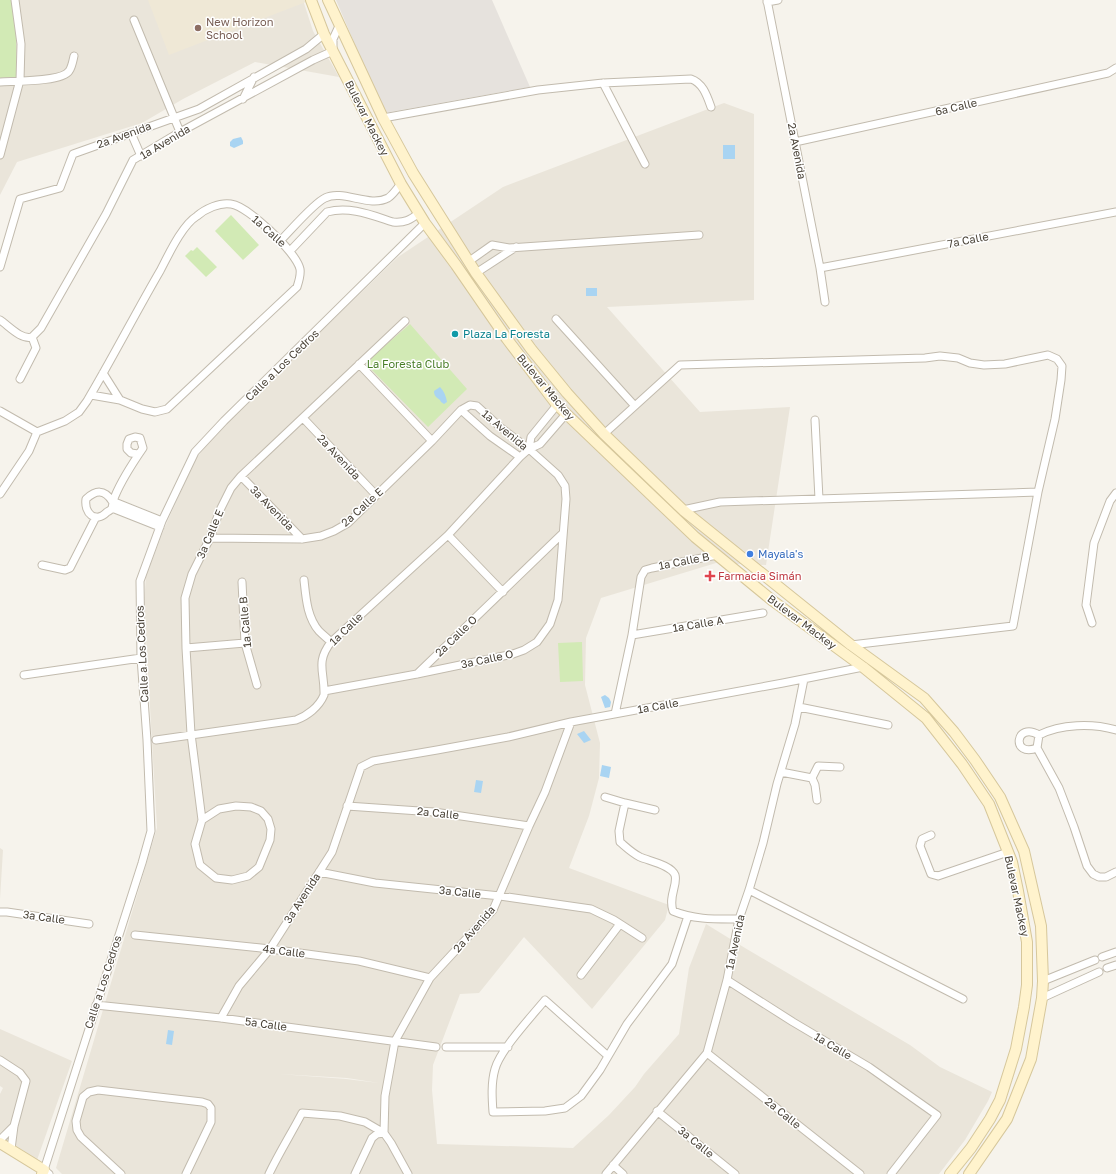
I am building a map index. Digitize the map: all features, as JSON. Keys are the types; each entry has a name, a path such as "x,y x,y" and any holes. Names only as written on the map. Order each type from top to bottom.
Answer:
{"main road":[{"name":"Bulevar Mackey","path":"311,0 324,34 401,184 425,223 507,339 557,405 695,537 773,601 863,667 926,718 962,764 989,804 1008,852 1018,891 1027,942 1027,992 1016,1049 1000,1100 990,1119 971,1148 950,1174"},
{"name":"Bulevar Mackey","path":"328,0 383,118 413,173 476,274 531,349 567,393 604,434 683,510 851,645 924,698 954,732 1000,797 1024,851 1041,926 1043,980 1042,998 1030,1059 1007,1119 969,1174"},
{"path":"456,265 459,265 469,277 476,274"},
{"path":"1042,998 1032,997 1027,992 1043,980"},
{"path":"0,1142 45,1173"}],"street":[{"path":"1,151 20,80 21,44 15,0"},
{"path":"767,1 778,0"},
{"name":"2a Avenida","path":"767,1 796,142 825,302"},
{"path":"134,20 180,132"},
{"path":"333,50 334,39 340,24"},
{"name":"2a Avenida","path":"0,267 20,199 60,188 73,154 204,106 254,76 307,48 324,34"},
{"name":"1a Avenida","path":"32,337 41,328 106,214 133,160 209,116 333,50"},
{"path":"0,82 54,78 64,75 69,71 74,56"},
{"name":"6a Calle","path":"796,142 1108,73 1116,68"},
{"path":"243,98 254,76"},
{"path":"383,118 538,90 603,83 691,79 696,80 700,85 706,94 711,107"},
{"path":"603,83 646,164"},
{"path":"204,106 209,116"},
{"path":"131,133 141,156"},
{"path":"281,240 323,198 338,195 360,199 378,200 388,197 401,184"},
{"name":"1a Calle","path":"103,373 187,224 196,216 211,208 223,204 231,204 244,208 281,240 290,251 300,268 300,279 297,287 167,409 156,412 142,409 120,400"},
{"path":"290,251 327,212 335,209 350,209 393,222 410,221 419,213"},
{"name":"7a Calle","path":"820,268 1116,212"},
{"name":"Calle a Los Cedros","path":"45,1173 151,831 147,740 141,658 140,581 161,524 195,452 224,421 425,223"},
{"path":"468,262 492,245 509,248 700,235"},
{"path":"476,274 516,247"},
{"path":"556,319 634,405"},
{"path":"0,320 23,336 28,338 32,337 36,348 20,379"},
{"name":"3a Calle E","path":"202,820 191,734 186,648 185,598 192,574 210,538 228,493 241,476 405,321"},
{"path":"604,434 634,405 680,365 925,358 940,356 958,358 970,363 984,365 1005,364 1048,354 1057,359 1062,366 1055,419 1038,492 1013,626 851,645"},
{"path":"359,364 432,441"},
{"path":"0,494 29,452 37,432 65,421 79,412 91,395 103,373 120,400"},
{"path":"91,395 120,400"},
{"name":"1a Calle","path":"529,449 531,437 557,405"},
{"name":"1a Avenida","path":"520,457 490,436 461,410 470,406 478,406 500,427 529,449 558,475 565,486 566,499 563,533"},
{"name":"2a Calle E","path":"210,538 302,539 321,536 334,531 348,523 432,441 461,410"},
{"path":"0,411 37,432"},
{"name":"1a Calle","path":"324,691 322,656 331,642 448,535 520,457 529,449 540,444 566,414"},
{"name":"2a Avenida","path":"303,418 376,496"},
{"path":"815,420 819,499"},
{"path":"138,454 122,480 112,504 104,515 96,517 92,516 87,511 85,505 86,499 91,494 104,492 109,495 112,504 161,524"},
{"name":"3a Avenida","path":"241,476 302,539"},
{"path":"683,510 720,502 1038,492"},
{"path":"1092,622 1086,605 1094,543 1110,501 1116,494"},
{"path":"42,565 68,570 96,517"},
{"name":"2a Calle O","path":"417,674 563,533"},
{"name":"3a Calle O","path":"417,674 513,654 524,650 537,642 550,624 558,600 563,533"},
{"path":"448,535 503,592"},
{"name":"1a Calle B","path":"632,635 641,577 645,570 717,555"},
{"path":"304,580 308,611 311,619 319,631 331,642"},
{"name":"1a Calle B","path":"242,582 246,643 257,685"},
{"name":"1a Calle A","path":"632,635 763,613"},
{"path":"615,714 632,635"},
{"path":"186,648 246,643"},
{"path":"24,675 141,658"},
{"name":"1a Calle","path":"361,767 373,761 451,748 572,722 863,667"},
{"path":"156,740 296,720 303,718 314,708 322,699 324,691 417,674"},
{"name":"1a Avenida","path":"606,1174 657,1111 707,1053 727,980 739,919 749,890 798,707 804,679"},
{"path":"798,707 888,725"},
{"name":"2a Avenida","path":"384,1133 385,1096 395,1041 430,978 494,910 545,792 572,722"},
{"path":"1116,730 1102,726 1071,727 1049,730 1039,736 1037,748 1059,788 1087,866 1093,874 1099,877 1106,877 1116,872"},
{"path":"1037,748 1030,751 1024,750 1020,745 1019,740 1022,734 1027,731 1033,732 1039,736"},
{"path":"817,800 815,785 812,778 818,766 840,767"},
{"name":"3a Avenida","path":"220,1018 239,986 270,949 332,852 361,767"},
{"path":"780,772 812,778"},
{"path":"605,797 655,810"},
{"path":"625,803 619,831 620,842 640,856 670,868 675,874 676,880 671,899 673,911 688,916 717,919 739,919"},
{"name":"2a Calle","path":"347,806 434,812 529,826"},
{"path":"231,807 251,807 261,811 268,819 270,840 259,867 248,876 232,880 216,878 200,864 195,844 202,820 219,809 231,807"},
{"path":"931,834 922,839 920,846 931,874 938,876 1008,852"},
{"name":"3a Calle","path":"319,872 375,883 500,896 591,909 620,924 642,938"},
{"path":"749,890 963,999"},
{"name":"3a Calle","path":"0,912 89,924"},
{"path":"608,1056 545,1000 508,1046 495,1068 492,1086 493,1112 544,1111 565,1108 582,1096 600,1070 627,1024 672,964 688,916"},
{"path":"581,975 620,924"},
{"name":"4a Calle","path":"135,935 270,949 359,961 430,978"},
{"path":"1102,957 1116,952"},
{"path":"1043,980 1094,960"},
{"path":"1107,968 1116,965"},
{"path":"1042,998 1099,972"},
{"name":"1a Calle","path":"727,980 793,1022 869,1067 937,1115 891,1174"},
{"name":"5a Calle","path":"96,1005 220,1018 436,1047"},
{"path":"446,1047 508,1046"},
{"name":"2a Calle","path":"707,1053 860,1174"},
{"path":"0,1060 20,1073 26,1080 14,1126 11,1149"},
{"path":"121,1174 81,1137 77,1130 76,1121 83,1097 89,1092 98,1090 202,1102 208,1104 211,1108 211,1122 186,1174"},
{"name":"3a Calle","path":"657,1111 735,1174"},
{"path":"269,1174 281,1149 290,1136 302,1113 340,1116 365,1122 384,1133 408,1174"},
{"path":"0,1142 14,1126"},
{"path":"355,1174 372,1138 377,1134 384,1133"},
{"path":"613,1166 623,1174"}],"shaded area":[{"path":"0,0 303,0 313,31 339,77 255,62 183,99 142,123 17,162 0,195"},
{"name":"New Horizon School","path":"148,0 305,0 306,2 169,55"},
{"path":"336,0 492,0 530,87 384,113"},
{"path":"724,103 754,114 754,300 607,307 700,412 790,407 766,565 716,563 601,598 586,638 585,685 600,743 599,778 589,816 569,868 669,905 665,920 592,1009 524,937 479,993 460,994 433,1065 432,1090 437,1144 573,1148 609,1115 635,1087 644,1074 679,1034 689,968 706,924 910,1045 940,1067 992,1092 988,1101 965,1140 939,1174 62,1174 56,1168 157,828 144,603 146,576 164,529 195,460 215,434 398,257 503,187","holes":["279,1074 347,1078 379,1083"]},
{"path":"0,848 3,850 0,899"},
{"path":"0,1029 72,1061 37,1160 21,1149 13,1151 0,1138 0,1094 3,1088 0,1086"}],"green space":[{"path":"0,0 15,0 17,77 0,78"},
{"path":"231,215 259,245 243,260 215,231"},
{"path":"197,247 217,267 206,277 185,256"},
{"name":"La Foresta Club","path":"410,324 467,389 428,427 365,363"},
{"path":"582,642 583,681 560,682 558,643"}],"water":[{"path":"241,137 243,144 234,148 230,146 230,142 233,139"},
{"path":"723,145 735,145 735,159 723,159"},
{"path":"586,288 597,288 597,296 586,296"},
{"path":"440,387 447,400 444,404 434,394 434,391"},
{"path":"605,695 611,702 610,707 605,708 601,697"},
{"path":"584,731 591,740 584,743 577,734"},
{"path":"602,765 611,767 609,778 600,776"},
{"path":"476,780 483,781 481,793 474,792"},
{"path":"168,1030 174,1031 172,1045 166,1044"}],"place":[{"name":"New Horizon School","path":"198,28"},
{"name":"Plaza La Foresta","path":"455,334"},
{"name":"Mayala's","path":"750,554"},
{"name":"Farmacia Simán","path":"710,576"}]}
